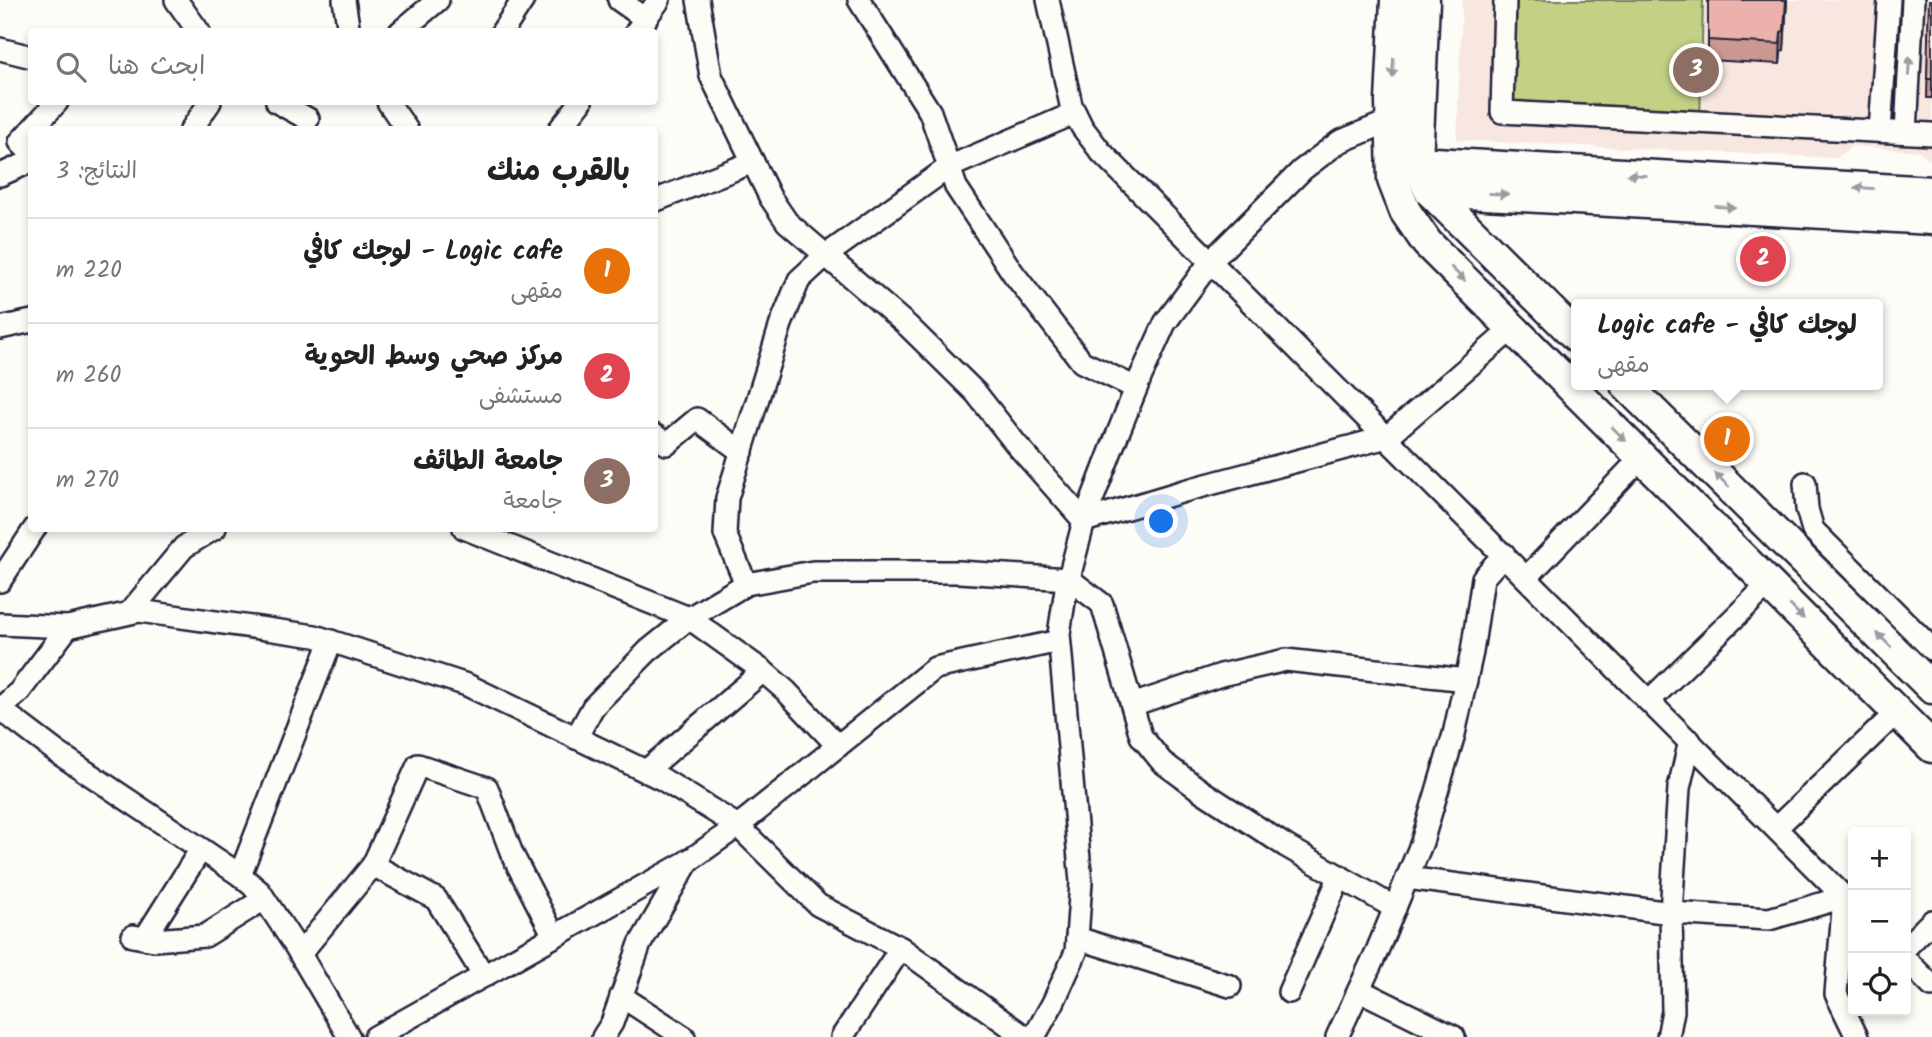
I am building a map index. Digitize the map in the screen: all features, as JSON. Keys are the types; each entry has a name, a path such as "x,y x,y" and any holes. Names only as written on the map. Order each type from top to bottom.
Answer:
{"main road":[{"path":"1396,0 1392,180 1405,211 1427,243 1571,386"},
{"path":"1424,0 1417,162 1430,191 1571,330"},
{"path":"1417,162 1932,192"},
{"path":"1430,191 1932,219"},
{"path":"1575,390 1932,747"},
{"path":"1631,390 1932,688"}],"street":[{"path":"176,0 196,28"},
{"path":"344,0 348,28"},
{"path":"405,28 439,0"},
{"path":"505,28 523,0"},
{"path":"619,0 641,25 659,0"},
{"path":"698,0 711,76 770,197 787,222 908,326 976,393 1016,444 1084,521"},
{"path":"859,0 930,113 956,187 1013,273 1082,362 1136,388"},
{"path":"1048,0 1071,105 1082,127 1101,152 1848,901"},
{"path":"1505,0 1502,113 1932,134"},
{"path":"1880,131 1889,0"},
{"path":"1906,132 1913,0"},
{"path":"0,49 28,56"},
{"path":"35,126 54,105"},
{"path":"194,126 208,105"},
{"path":"284,105 310,117"},
{"path":"396,105 405,126"},
{"path":"562,126 579,105"},
{"path":"746,584 725,534 727,498 781,324 799,280 825,256 949,167 1075,113"},
{"path":"1034,1037 1054,1003 1076,952 1081,882 1059,634 1069,579 1084,521 1136,388 1165,323 1211,261 1302,170 1339,142 1392,120"},
{"path":"28,133 20,142 28,150"},
{"path":"658,199 753,162"},
{"path":"0,175 28,163"},
{"path":"0,328 28,322"},
{"path":"1084,521 1184,491 1387,437 1513,328"},
{"path":"658,438 667,444 697,419 743,452"},
{"path":"1527,577 1642,457"},
{"path":"1805,483 1807,509 1814,530 1932,649"},
{"path":"0,581 7,557 31,532"},
{"path":"130,612 184,547 208,532"},
{"path":"474,532 689,618 763,671 786,691 838,746"},
{"path":"1337,1037 1395,908 1425,830 1454,734 1483,578 1504,554"},
{"path":"576,738 593,707 648,651 689,618 746,584 813,572 959,572 1069,579 1102,604 1142,736 1162,762 1286,846 1395,908"},
{"path":"1650,701 1769,584"},
{"path":"0,624 68,627 139,611 315,636 467,685 646,771 738,826 818,905 901,948 1025,1037"},
{"path":"68,627 19,692 0,709 58,753 240,875 260,892 349,1037"},
{"path":"240,875 331,641"},
{"path":"375,1037 690,860 738,826 934,668 1059,641"},
{"path":"1132,705 1221,675 1286,660 1466,680"},
{"path":"646,771 763,671"},
{"path":"1776,828 1897,712"},
{"path":"1668,1037 1673,1011 1671,913 1679,788 1690,741"},
{"path":"300,954 373,865 418,765 487,788 512,853 554,936"},
{"path":"201,849 139,937 154,940 205,936 264,899"},
{"path":"603,1037 612,1023 640,944 690,860"},
{"path":"373,865 436,899 484,976"},
{"path":"1289,992 1340,876"},
{"path":"1407,878 1671,913 1769,919 1848,902"},
{"path":"1848,909 1836,994 1857,1037"},
{"path":"1911,942 1932,921"},
{"path":"1077,938 1230,986"},
{"path":"842,1037 901,948"},
{"path":"1911,965 1932,986"},
{"path":"1359,990 1454,1037"},
{"path":"621,996 684,1037"}],"shaded area":[{"path":"1462,0 1932,0 1932,162 1919,151 1851,146 1837,158 1457,140"}],"green space":[{"path":"1505,0 1703,0 1700,122 1502,112"}],"building":[{"path":"1708,0 1786,0 1784,31 1781,32 1780,44 1708,40"},
{"path":"1929,0 1932,0 1932,79 1927,79"}],"place":[{"name":"جامعة الطائف","path":"1696,70"},
{"name":"مركز صحي وسط الحوية","path":"1763,259"},
{"name":"Logic cafe - لوجك كافي","path":"1727,439"}]}
